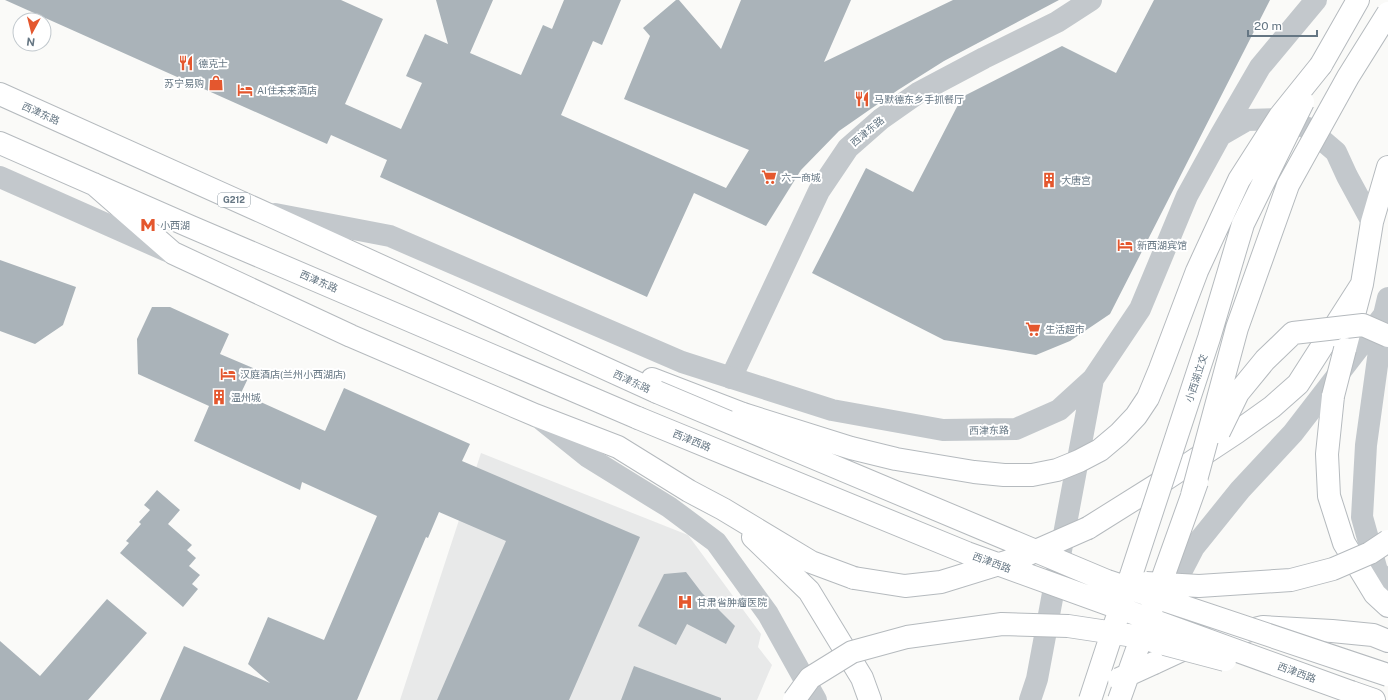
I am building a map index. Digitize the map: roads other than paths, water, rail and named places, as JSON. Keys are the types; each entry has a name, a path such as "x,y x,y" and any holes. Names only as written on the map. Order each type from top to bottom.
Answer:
{"main road":[{"path":"468,306 743,414 851,448 896,459 974,472 1004,475 1032,475 1057,470 1100,450 1119,434 1136,416 1148,398 1197,271 1239,180 1280,116 1321,65 1358,0"},
{"path":"1192,495 1237,328 1288,185 1348,77 1388,13"},
{"name":"小西湖立交","path":"1090,700 1209,338 1244,224 1321,65"},
{"name":"西津东路","path":"0,94 656,392 1107,581 1388,675"},
{"name":"西津东路","path":"0,143 638,418"},
{"path":"1388,167 1372,222 1362,284 1333,396 1327,454 1329,496 1344,543 1375,594 1388,606"},
{"path":"94,184 173,253 351,336 535,415 618,447 689,491 723,509 811,562 854,578 906,586 941,582 1022,557 1088,528 1237,432 1272,407 1298,384 1362,284"},
{"path":"1118,700 1192,495 1238,393 1265,360 1294,333 1363,325 1387,316"},
{"name":"西津西路","path":"638,418 967,553 1351,692"},
{"path":"723,509 809,591 862,678 870,700"},
{"path":"1107,581 1199,586 1291,580 1333,569 1370,554 1388,541"},
{"path":"794,700 810,678 852,652 907,637 1002,624 1068,626 1134,636 1351,692 1374,700"},
{"path":"1075,700 1197,643 1263,627 1373,635 1388,641"}],"street":[{"name":"西津东路","path":"731,378 819,191 848,148 881,119 918,93 1057,22 1091,0"},
{"path":"1030,700 1037,679 1093,379 1140,309 1187,196 1260,67 1316,0"},
{"path":"1220,136 1247,120 1277,119 1308,128 1336,152 1372,222"},
{"path":"0,177 173,253"},
{"name":"西津东路","path":"258,210 390,236 682,362 832,410 943,430 1016,429 1059,410 1093,379"},
{"path":"1387,316 1366,445 1362,516 1378,571 1388,582"},
{"path":"1118,700 1194,547 1240,490 1293,433 1387,316"},
{"path":"535,415 588,457 669,507 716,542 768,614 816,700"}],"place":[{"name":"德克士","path":"186,63"},
{"name":"苏宁易购","path":"216,83"},
{"name":"AI住未来酒店","path":"245,90"},
{"name":"马默德东乡手抓餐厅","path":"862,99"},
{"name":"六一商城","path":"769,177"},
{"name":"大唐宫","path":"1049,180"},
{"name":"小西湖","path":"148,225"},
{"name":"新西湖宾馆","path":"1125,245"},
{"name":"生活超市","path":"1033,329"},
{"name":"汉庭酒店(兰州小西湖店)","path":"228,374"},
{"name":"温州城","path":"219,397"},
{"name":"甘肃省肿瘤医院","path":"685,602"}]}
